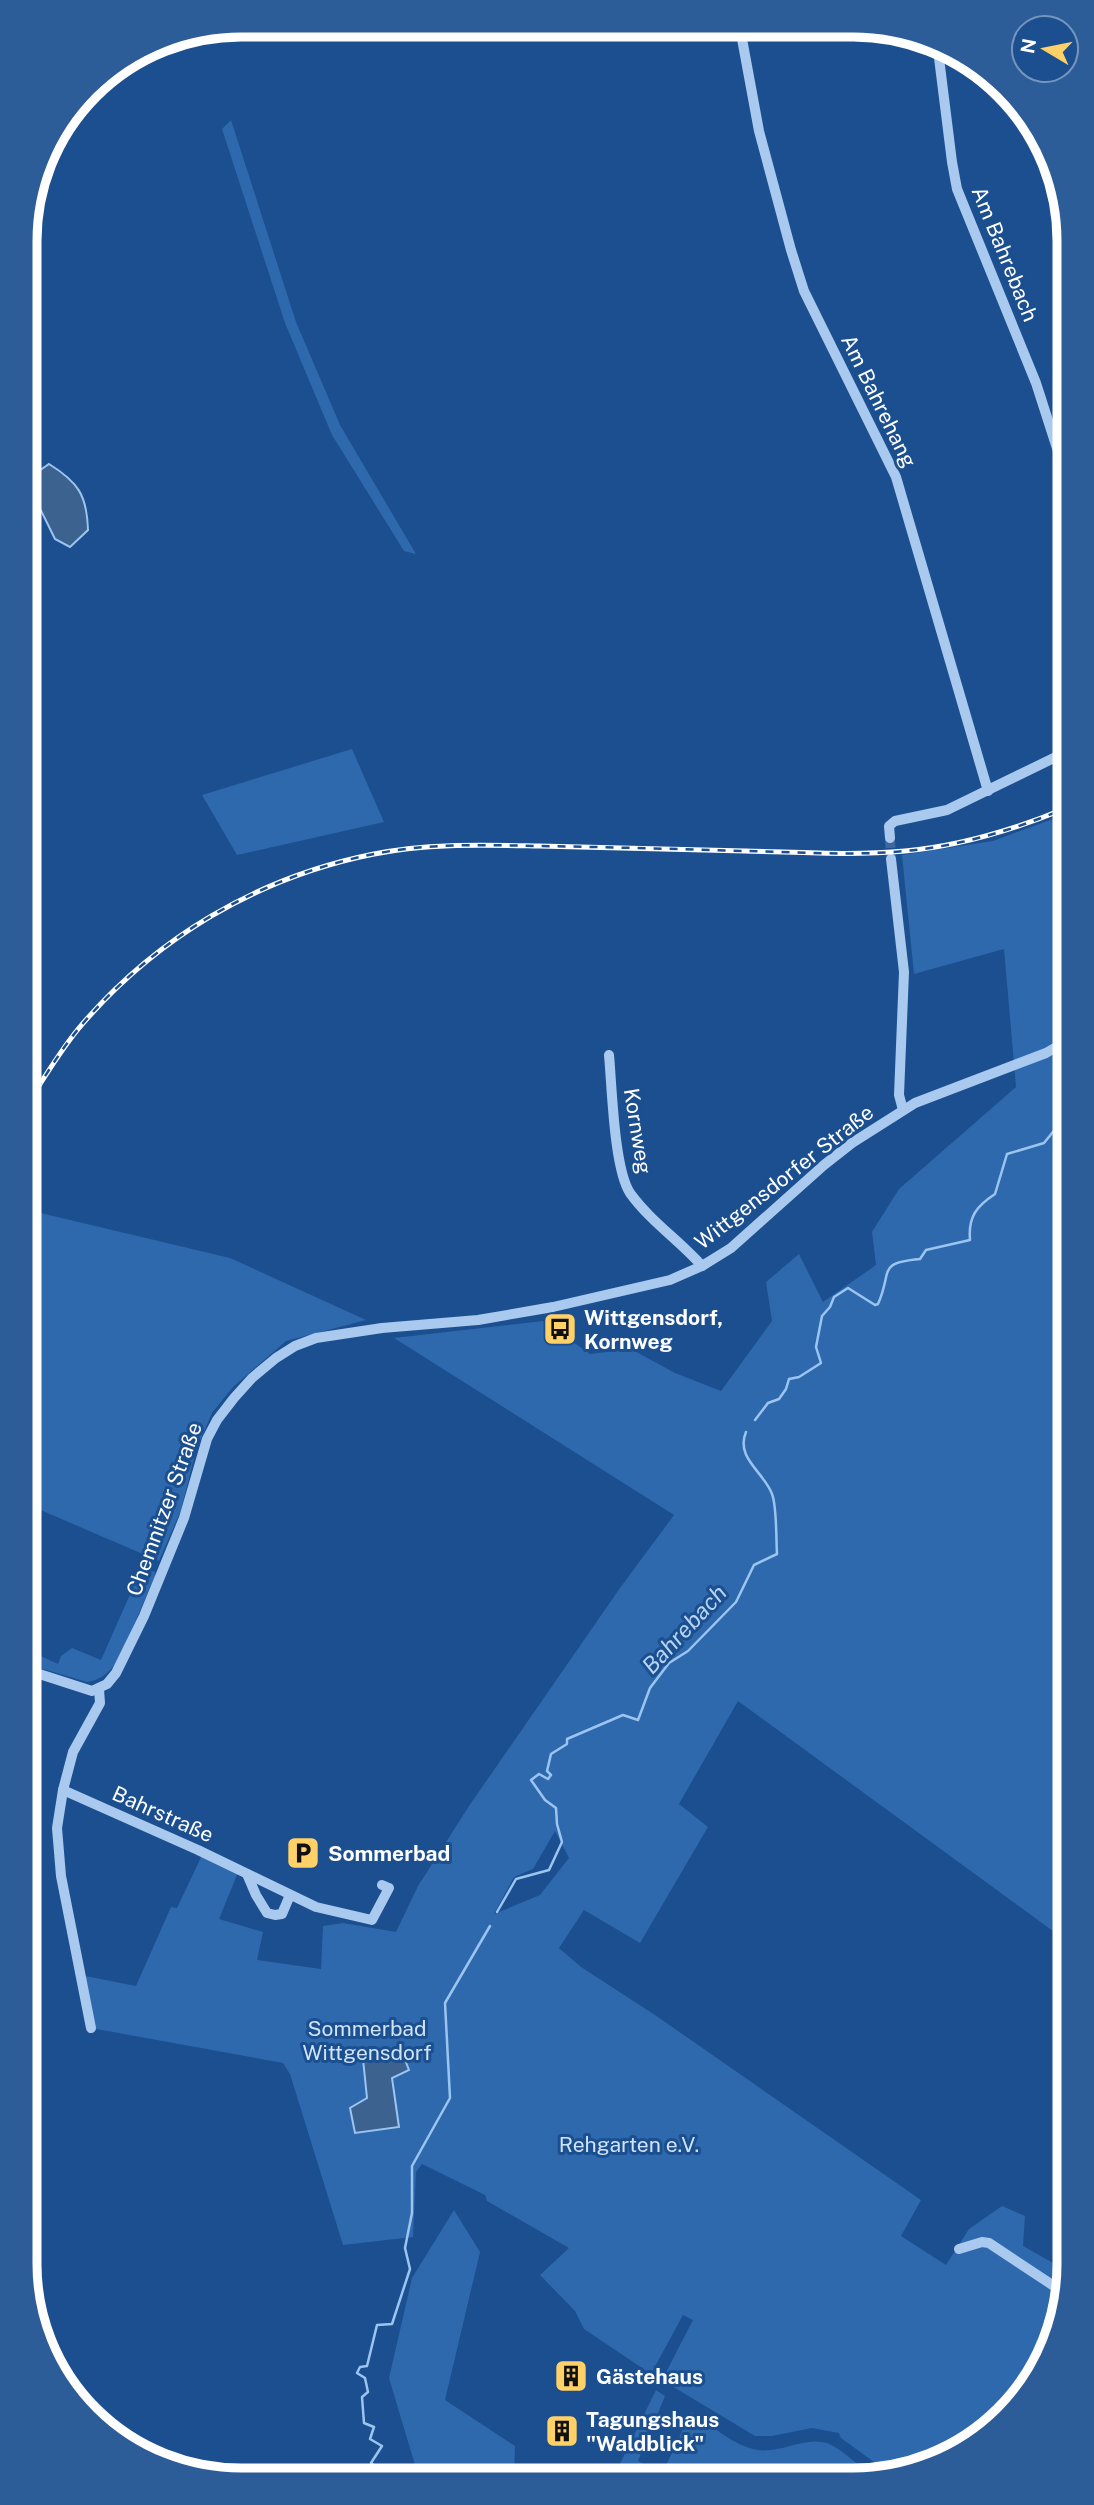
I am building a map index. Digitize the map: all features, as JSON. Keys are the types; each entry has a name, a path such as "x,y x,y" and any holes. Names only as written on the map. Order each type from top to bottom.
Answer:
{"street":[{"name":"Am Bahrehang","path":"742,37 759,131 804,291 896,477 988,791"},
{"name":"Am Bahrebach","path":"939,56 951,162 957,189 1036,383 1057,448"},
{"path":"890,838 889,826 895,821 947,810 1057,756"},
{"path":"891,859 904,972 899,1095 903,1110"},
{"name":"Wittgensdorfer Straße","path":"599,1297 670,1280 702,1266 731,1248 833,1158 903,1110 937,1093 1057,1047"},
{"name":"Kornweg","path":"609,1055 617,1149 629,1191 659,1225 702,1266"},
{"name":"Chemnitzer Straße","path":"99,1689 116,1673 144,1616 184,1518 207,1439 217,1420 252,1378 276,1358 295,1346 316,1338 382,1328 478,1320 599,1297"},
{"path":"37,1673 84,1690 99,1689 100,1703 73,1752 57,1828 61,1876 91,2028"},
{"name":"Bahrstraße","path":"63,1790 316,1907 372,1920 389,1888 382,1885"},
{"path":"247,1874 267,1913 282,1914 290,1895"},
{"path":"960,2249 982,2242 989,2243 1056,2287"}],"green space":[{"path":"231,120 296,322 340,425 416,554 404,551 332,435 285,323 222,129"},
{"path":"352,749 384,822 237,855 202,795"},
{"path":"1057,818 1057,1934 738,1701 679,1804 708,1827 640,1943 584,1910 559,1948 581,1967 655,2015 921,2200 901,2236 946,2265 969,2229 1002,2206 1025,2216 1023,2246 1057,2265 1053,2304 1042,2342 1030,2366 1007,2399 967,2434 943,2447 919,2457 881,2467 841,2438 839,2433 812,2428 772,2436 755,2436 662,2380 693,2320 683,2315 651,2374 584,2329 575,2311 540,2275 569,2248 487,2201 485,2195 422,2164 416,2172 413,2237 343,2245 290,2074 283,2063 91,2028 80,1975 136,1986 171,1907 177,1908 203,1853 239,1870 219,1919 263,1932 257,1960 321,1969 323,1926 343,1923 396,1932 418,1886 469,1806 620,1588 674,1515 394,1338 543,1321 590,1354 631,1349 675,1373 721,1391 772,1321 766,1282 799,1254 823,1302 876,1265 872,1232 899,1189 1016,1087 1004,949 914,974 902,855 993,841","holes":["555,1831 569,1858 540,1895 494,1914 514,1877 533,1869"]},
{"path":"37,1212 230,1258 366,1320 286,1341 233,1387 212,1413 196,1450 181,1510 159,1561 37,1508"},
{"path":"145,1568 155,1572 155,1576 118,1661 108,1672 87,1682 37,1667 37,1654 58,1664 61,1656 72,1648 101,1660 140,1572"},
{"path":"454,2210 480,2252 445,2400 515,2446 514,2468 416,2468 389,2378 412,2278"},
{"path":"656,2390 665,2396 638,2461 651,2468 618,2468"},
{"path":"691,2412 731,2440 749,2448 767,2451 820,2442 839,2450 862,2468 665,2468"}],"shaded area":[{"path":"49,464 74,484 83,498 88,530 70,547 55,539 37,502 37,472"},
{"path":"403,2055 409,2070 392,2078 399,2127 355,2133 350,2108 367,2098 363,2059"}],"waterway":[{"name":"Bahrebach","path":"755,1420 768,1403 779,1399 789,1379 799,1377 821,1363 816,1347 822,1316 834,1297 848,1288 875,1305 878,1304 891,1266 920,1259 926,1250 970,1240 972,1218 983,1203 995,1194 1007,1154 1044,1143 1057,1127"},
{"name":"Bahrebach","path":"497,1912 516,1879 549,1870 562,1842 556,1808 545,1800 531,1780 539,1774 548,1779 551,1775 547,1771 551,1754 567,1744 567,1739 623,1715 638,1720 650,1688 669,1663 688,1651 736,1602 754,1565 777,1554 774,1499 744,1450 746,1432"},
{"name":"Bahrebach","path":"377,2468 371,2463 382,2446 370,2439 374,2427 364,2423 362,2397 368,2392 365,2378 357,2373 360,2367 367,2366 377,2325 392,2324 410,2269 405,2248 412,2213 412,2166 450,2098 445,2003 490,1926"}],"tunnel":[{"path":"890,838 891,859"}],"railway":[{"path":"37,1089 79,1028 141,966 175,939 250,895 331,864 394,850 498,845 825,853 905,851 986,836 1057,812"}],"place":[{"name":"Wittgensdorf, Kornweg","path":"560,1329"},
{"name":"Sommerbad","path":"303,1853"},
{"name":"Gästehaus","path":"571,2376"},
{"name":"Tagungshaus \"Waldblick\"","path":"562,2431"}],"park label":[{"name":"Sommerbad Wittgensdorf","path":"367,2040"},
{"name":"Rehgarten e.V.","path":"629,2144"}]}
